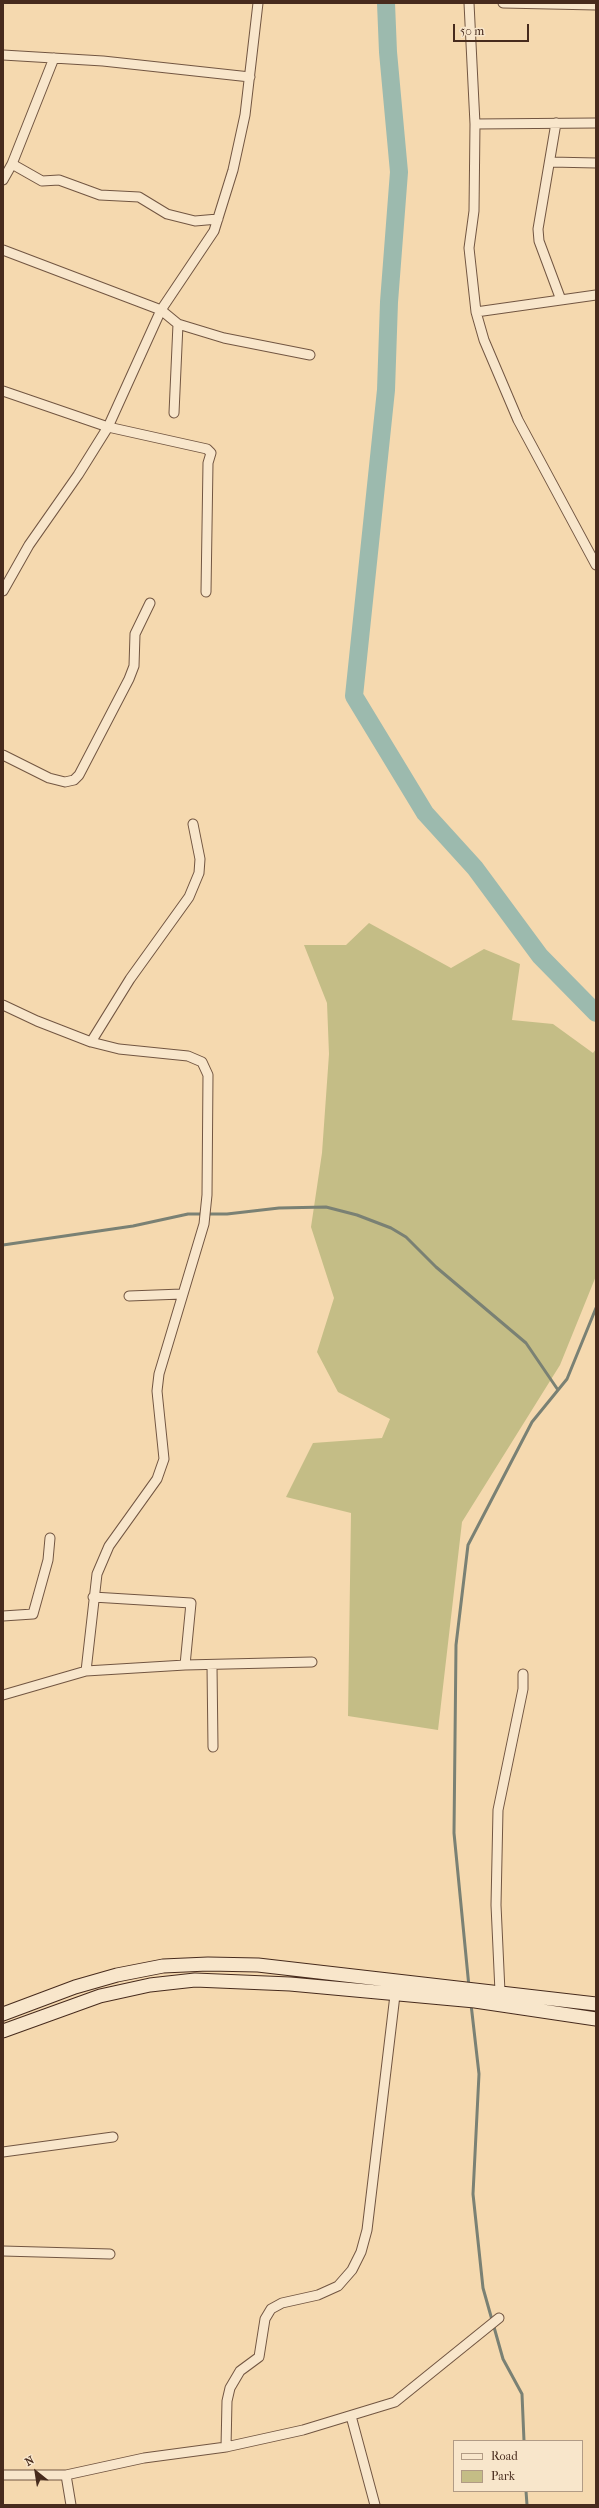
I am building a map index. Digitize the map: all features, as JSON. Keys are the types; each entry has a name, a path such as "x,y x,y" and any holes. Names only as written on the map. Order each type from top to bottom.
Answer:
{"main road":[{"path":"3,2014 75,1987 163,1966 258,1965 475,1996 596,2019"},
{"path":"3,2031 100,1996 150,1985 195,1980 290,1984 395,1995 459,1994"},
{"path":"475,1996 500,1992 596,2004"}],"street":[{"path":"3,591 29,545 78,475 108,426 161,310 214,230 233,170 245,115 258,3"},
{"path":"469,3 475,124 474,211 470,248 476,312 489,353 518,420 596,565"},
{"path":"503,3 596,5"},
{"path":"3,55 103,61 250,77"},
{"path":"3,180 12,164 54,58"},
{"path":"556,123 551,162 541,201 538,229 539,241 560,300"},
{"path":"475,124 596,123"},
{"path":"551,162 596,163"},
{"path":"12,164 42,181 59,180 100,195 139,197 173,216 195,221 218,218"},
{"path":"3,250 161,310 178,324 224,338 310,355"},
{"path":"476,312 596,295"},
{"path":"174,412 178,324"},
{"path":"3,391 108,426 207,449 211,453 208,463 206,592"},
{"path":"3,755 49,778 65,782 74,780 79,775 130,679 134,666 135,634 150,603"},
{"path":"91,1042 130,980 189,897 199,873 200,859 193,824"},
{"path":"3,1005 37,1021 91,1042 119,1049 188,1056 202,1062 208,1075 207,1195 204,1224 159,1374 158,1406 164,1459 157,1479 109,1546 97,1574 93,1597 90,1656 86,1671"},
{"path":"130,1296 182,1294"},
{"path":"3,1616 33,1614 48,1560 50,1538"},
{"path":"93,1597 191,1602 185,1665"},
{"path":"3,1695 86,1671 185,1665 212,1666 312,1662"},
{"path":"212,1666 213,1747"},
{"path":"500,1992 496,1905 498,1810 523,1689 523,1674"},
{"path":"226,2448 227,2401 230,2388 240,2371 259,2357 265,2319 271,2309 282,2303 318,2294 338,2286 352,2270 361,2252 367,2230 395,1995"},
{"path":"3,2152 113,2137"},
{"path":"3,2251 110,2254"},
{"path":"3,2475 66,2475 144,2458 226,2448 281,2436 395,2402 498,2318"},
{"path":"350,2416 375,2505"},
{"path":"66,2475 71,2505"}],"green space":[{"path":"369,923 451,968 484,949 520,964 512,1020 553,1024 593,1053 596,1049 596,1276 560,1365 462,1522 438,1730 348,1716 351,1513 286,1497 313,1443 382,1438 390,1419 338,1392 317,1352 334,1298 311,1227 322,1153 329,1054 327,1003 304,945 346,945"}],"waterway":[{"path":"386,3 388,52 399,172 389,302 386,390 354,696 425,813 475,868 540,956 596,1013"},
{"path":"3,1245 133,1226 188,1214 227,1214 279,1208 326,1207 357,1215 391,1228 406,1237 436,1267 526,1343 558,1390"},
{"path":"469,1987 454,1833 456,1645 468,1545 532,1422 567,1379 596,1308"},
{"path":"471,2004 479,2074 473,2194 483,2288 503,2359 522,2394 524,2440"},
{"path":"526,2492 527,2505"}]}
